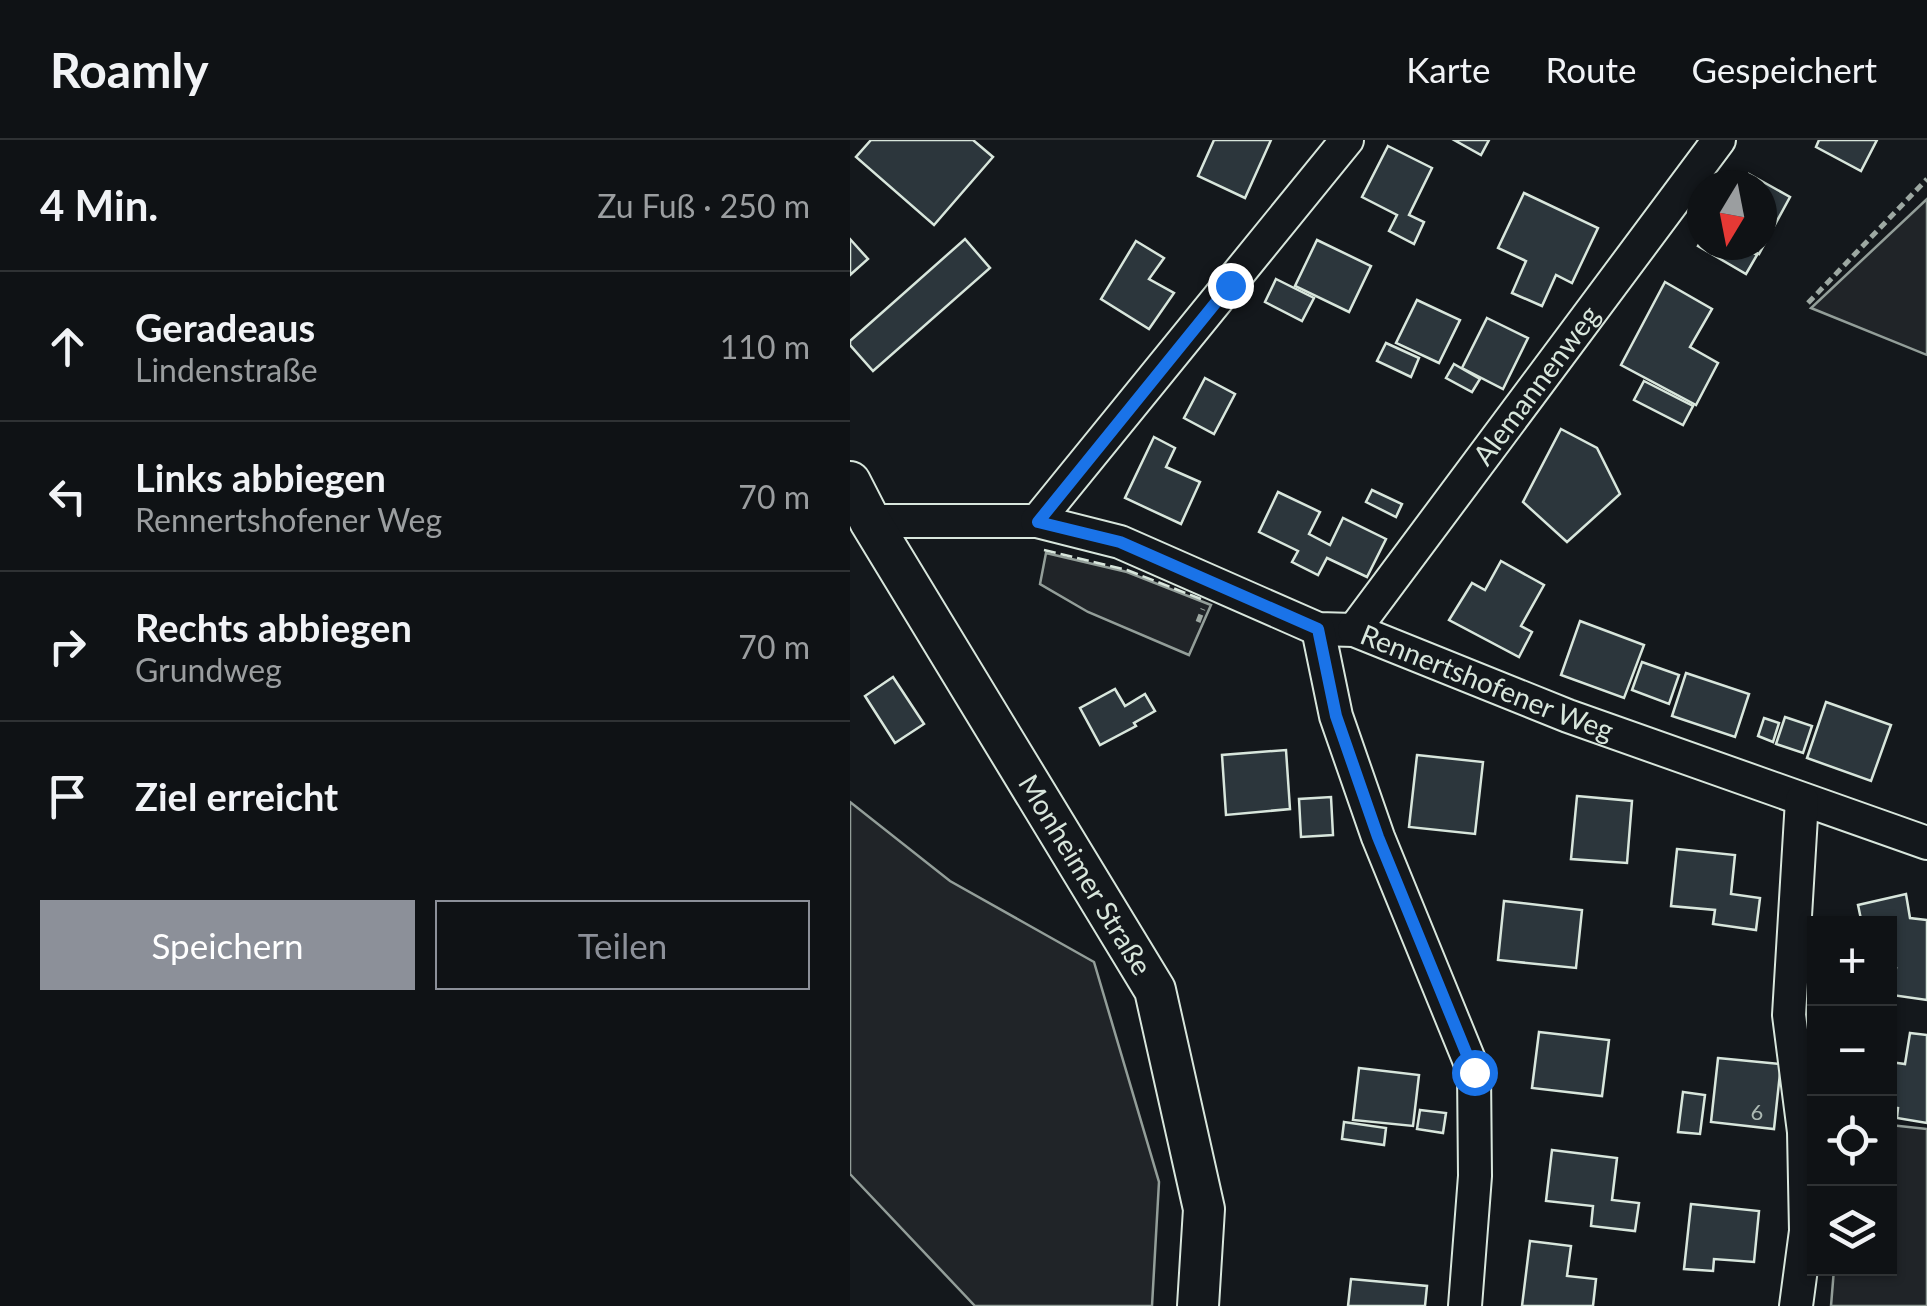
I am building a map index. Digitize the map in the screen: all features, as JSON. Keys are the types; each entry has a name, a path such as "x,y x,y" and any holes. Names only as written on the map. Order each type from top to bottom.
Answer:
{"main road":[{"name":"Monheimer Straße","path":"850,482 870,522 1156,990 1204,1209 1198,1306"}],"street":[{"path":"1038,522 1347,140"},
{"name":"Alemannenweg","path":"1354,630 1719,140"},
{"name":"Rennertshofener Weg","path":"870,522 1038,522 1120,542 1318,629 1354,630 1568,716 1927,843"},
{"path":"1318,629 1336,716 1378,837 1474,1072 1474,1176 1465,1306"},
{"path":"1796,1306 1806,1231 1804,1148 1789,1015 1802,800"}],"path":[{"path":"1808,303 1927,179"}],"shaded area":[{"path":"1927,199 1927,355 1811,308"},
{"path":"1046,553 1127,572 1211,605 1189,655 1088,612 1040,584"},
{"path":"850,802 950,881 1094,962 1159,1182 1152,1306 975,1306 850,1174"},
{"path":"1897,1126 1927,1129 1927,1306 1831,1306 1833,1276 1897,1276"}],"building":[{"path":"871,140 973,140 993,157 934,225 856,157"},
{"path":"1214,140 1271,140 1245,198 1198,176"},
{"path":"1454,140 1489,140 1481,155"},
{"path":"1819,140 1877,140 1861,171 1816,147"},
{"path":"1388,146 1432,168 1409,215 1424,222 1414,244 1389,231 1397,215 1362,197"},
{"path":"1777,190 1790,197 1777,221"},
{"path":"1524,193 1598,228 1572,283 1556,275 1542,306 1512,293 1526,261 1498,248"},
{"path":"850,239 868,259 850,275"},
{"path":"965,239 990,268 873,371 850,341"},
{"path":"1317,240 1371,266 1349,312 1295,286"},
{"path":"1136,241 1164,258 1149,279 1174,293 1149,329 1101,299"},
{"path":"1722,260 1754,260 1746,274"},
{"path":"1276,279 1314,298 1302,321 1265,302"},
{"path":"1665,282 1712,309 1690,347 1718,363 1696,405 1621,365"},
{"path":"1417,300 1460,320 1439,363 1396,343"},
{"path":"1487,318 1528,338 1503,389 1462,368"},
{"path":"1386,343 1419,358 1411,377 1377,361"},
{"path":"1454,364 1480,379 1472,392 1446,378"},
{"path":"1205,378 1235,394 1214,434 1184,418"},
{"path":"1644,381 1693,406 1683,425 1634,400"},
{"path":"1561,429 1597,448 1620,494 1567,542 1523,502"},
{"path":"1154,437 1175,448 1166,467 1200,482 1181,524 1125,498"},
{"path":"1372,490 1402,504 1396,517 1366,502"},
{"path":"1278,492 1320,512 1309,534 1330,545 1343,518 1386,539 1367,577 1327,558 1318,575 1292,562 1298,551 1259,532"},
{"path":"1501,561 1544,585 1521,626 1532,632 1519,657 1449,620 1472,583 1485,590"},
{"path":"1580,621 1644,645 1624,698 1561,675"},
{"path":"1642,662 1679,675 1669,704 1632,690"},
{"path":"1686,673 1749,694 1735,737 1672,716"},
{"path":"893,677 924,724 895,743 865,696"},
{"path":"1115,689 1125,706 1145,694 1155,711 1100,745 1080,708"},
{"path":"1826,702 1891,725 1871,781 1807,758"},
{"path":"1785,717 1812,726 1803,753 1776,744"},
{"path":"1764,718 1779,723 1773,742 1758,736"},
{"path":"1286,750 1290,809 1226,815 1222,755"},
{"path":"1417,755 1483,762 1475,834 1409,827"},
{"path":"1577,796 1632,801 1627,863 1571,859"},
{"path":"1331,797 1333,835 1301,837 1299,799"},
{"path":"1677,849 1735,855 1731,894 1760,898 1756,930 1713,924 1715,910 1671,906"},
{"path":"1906,894 1910,918 1927,920 1927,1000 1897,996 1897,916 1860,916 1858,905"},
{"path":"1504,901 1582,910 1576,968 1498,960"},
{"path":"1539,1032 1609,1040 1602,1096 1532,1088"},
{"path":"1910,1033 1927,1035 1927,1123 1897,1118 1897,1063 1905,1064"},
{"path":"1718,1058 1781,1064 1774,1129 1711,1122"},
{"path":"1359,1068 1419,1075 1413,1126 1353,1120"},
{"path":"1683,1092 1705,1095 1700,1134 1678,1132"},
{"path":"1420,1110 1446,1113 1443,1133 1417,1129"},
{"path":"1344,1122 1386,1128 1384,1145 1342,1139"},
{"path":"1552,1150 1617,1158 1612,1200 1639,1203 1635,1231 1591,1226 1593,1206 1546,1201"},
{"path":"1691,1204 1759,1211 1754,1262 1714,1259 1713,1271 1684,1269"},
{"path":"1530,1241 1571,1246 1567,1276 1596,1279 1593,1306 1522,1306"},
{"path":"1351,1279 1427,1286 1425,1306 1348,1306"}],"fence":[{"path":"1044,550 1127,570 1201,599"}],"route":[{"path":"1230,285 1038,522 1120,542 1318,629 1336,716 1378,837 1474,1072"}]}
